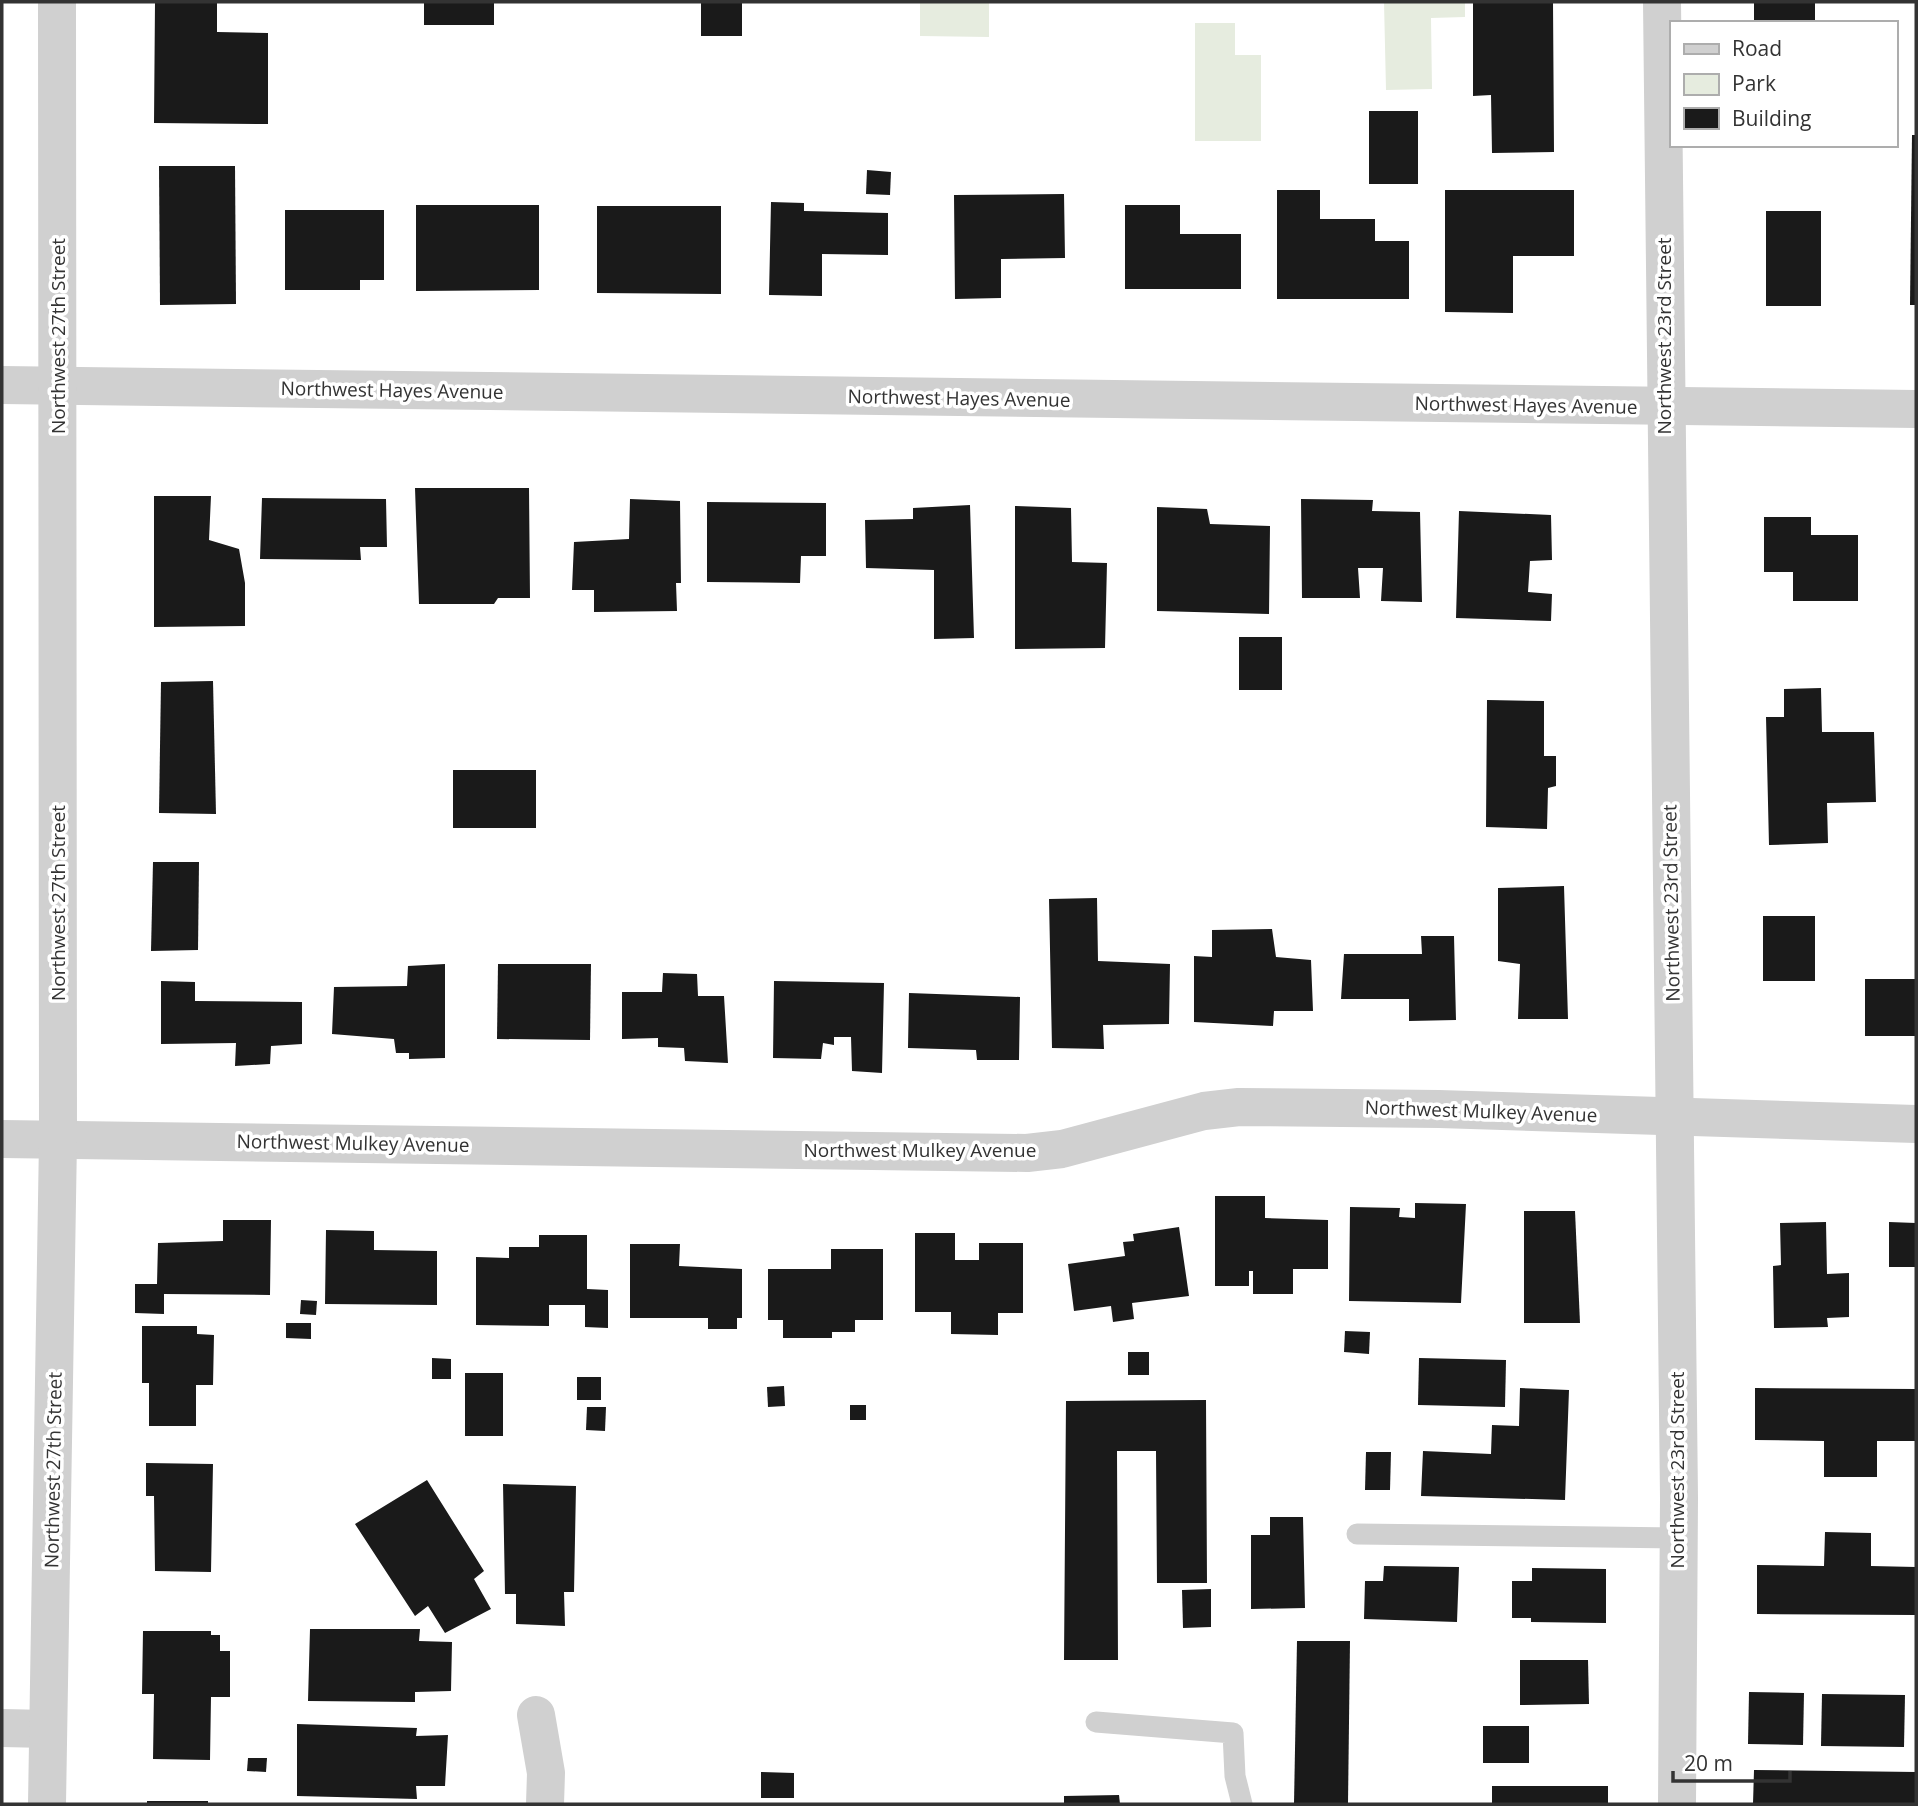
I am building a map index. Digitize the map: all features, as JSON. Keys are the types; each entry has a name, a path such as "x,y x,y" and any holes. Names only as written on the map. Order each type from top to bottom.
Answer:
{"street":[{"name":"Northwest 27th Street","path":"47,1804 58,1140 57,2"},
{"name":"Northwest 23rd Street","path":"1662,2 1664,407 1678,1538 1677,1804"},
{"name":"Northwest Hayes Avenue","path":"2,385 1916,410"},
{"name":"Northwest Mulkey Avenue","path":"2,1139 1027,1153 1062,1149 1203,1111 1238,1107 1439,1109 1916,1124"},
{"path":"536,1715 546,1773 545,1804"},
{"path":"2,1728 48,1729"}],"lane":[{"path":"1357,1534 1678,1538"},
{"path":"1096,1722 1233,1733 1235,1776 1242,1804"}],"green space":[{"path":"920,2 989,2 989,37 920,36"},
{"path":"1384,2 1465,2 1465,17 1431,18 1432,89 1386,90"},
{"path":"1195,23 1235,23 1235,55 1261,55 1261,141 1195,141"}],"building":[{"path":"155,2 217,2 217,32 268,33 268,124 154,123"},
{"path":"424,2 494,2 494,25 424,25"},
{"path":"701,2 742,2 742,36 701,36"},
{"path":"1473,2 1553,2 1554,152 1492,153 1491,95 1473,96"},
{"path":"1754,2 1815,2 1815,21 1754,21"},
{"path":"1369,111 1418,111 1418,184 1369,184"},
{"path":"1912,135 1916,135 1916,305 1910,305"},
{"path":"159,166 235,166 236,304 160,305"},
{"path":"867,170 891,172 890,195 866,194"},
{"path":"1277,190 1320,190 1320,219 1375,219 1375,241 1409,241 1409,299 1277,299"},
{"path":"1445,190 1574,190 1574,256 1513,256 1513,313 1445,312"},
{"path":"1064,194 1065,258 1001,259 1001,298 955,299 954,195"},
{"path":"771,202 804,203 804,211 888,213 888,255 822,254 822,296 769,295"},
{"path":"416,205 539,205 539,290 416,291"},
{"path":"1125,205 1180,205 1180,234 1241,234 1241,289 1125,289"},
{"path":"597,206 721,206 721,294 597,293"},
{"path":"285,210 384,210 384,280 360,280 360,290 285,290"},
{"path":"1766,211 1821,211 1821,306 1766,306"},
{"path":"415,488 529,488 530,598 498,598 494,604 419,604"},
{"path":"154,496 211,496 209,540 239,549 245,583 245,626 154,627"},
{"path":"262,498 386,499 387,547 360,547 361,560 260,559"},
{"path":"630,499 680,501 681,583 676,583 677,611 594,612 594,590 572,590 574,542 629,539"},
{"path":"1301,499 1373,500 1372,511 1420,512 1422,602 1381,601 1383,568 1358,568 1360,598 1302,598"},
{"path":"707,502 826,503 826,556 801,556 800,583 707,582"},
{"path":"970,505 974,638 934,639 934,570 866,568 865,520 913,519 913,508"},
{"path":"1015,506 1071,508 1072,562 1107,563 1105,648 1015,649"},
{"path":"1157,507 1207,509 1210,524 1270,526 1269,614 1157,611"},
{"path":"1459,511 1551,515 1552,560 1530,561 1528,592 1552,594 1551,621 1456,618"},
{"path":"1764,517 1811,517 1811,535 1858,535 1858,601 1793,601 1793,572 1764,572"},
{"path":"1239,637 1282,637 1282,690 1239,690"},
{"path":"213,681 216,814 159,813 161,682"},
{"path":"1821,688 1822,732 1874,732 1876,802 1827,803 1828,843 1769,845 1766,717 1784,717 1784,689"},
{"path":"1487,700 1544,701 1544,756 1556,756 1556,786 1548,788 1547,829 1486,827"},
{"path":"453,770 536,770 536,828 453,828"},
{"path":"153,862 199,862 198,950 151,951"},
{"path":"1564,886 1568,1019 1518,1019 1520,964 1498,961 1498,888"},
{"path":"1097,898 1098,961 1170,964 1169,1024 1103,1025 1104,1049 1052,1048 1049,899"},
{"path":"1763,916 1815,916 1815,981 1763,981"},
{"path":"1272,929 1276,957 1311,960 1313,1011 1274,1011 1273,1026 1194,1022 1194,956 1212,957 1212,930"},
{"path":"1421,936 1454,936 1456,1020 1409,1021 1409,999 1341,999 1344,954 1422,954"},
{"path":"445,964 445,1058 409,1059 409,1053 396,1053 394,1039 332,1034 334,987 407,986 408,966"},
{"path":"498,964 591,964 590,1040 497,1039"},
{"path":"663,973 697,974 698,996 724,996 728,1063 685,1061 684,1048 658,1047 658,1038 622,1039 622,992 662,992"},
{"path":"1865,979 1916,979 1916,1036 1865,1036"},
{"path":"161,981 195,982 195,1001 302,1002 302,1044 271,1046 270,1064 235,1066 236,1043 161,1044"},
{"path":"774,981 884,983 882,1073 852,1071 851,1037 834,1037 834,1045 823,1043 821,1059 773,1058"},
{"path":"909,993 1020,997 1019,1060 977,1060 976,1050 908,1048"},
{"path":"1215,1196 1265,1196 1265,1218 1328,1220 1328,1269 1293,1269 1293,1294 1253,1294 1253,1271 1249,1271 1249,1286 1215,1286"},
{"path":"1415,1203 1466,1204 1461,1303 1349,1301 1350,1207 1400,1208 1399,1217 1415,1218"},
{"path":"1524,1211 1575,1211 1580,1323 1524,1323"},
{"path":"223,1220 271,1220 270,1295 164,1294 164,1314 135,1313 135,1284 157,1284 158,1243 223,1241"},
{"path":"1826,1222 1827,1274 1849,1273 1849,1317 1827,1318 1828,1327 1774,1328 1773,1266 1781,1265 1780,1223"},
{"path":"1889,1222 1916,1223 1916,1267 1889,1267"},
{"path":"1179,1227 1189,1296 1132,1303 1134,1319 1113,1322 1111,1306 1074,1311 1068,1264 1125,1256 1123,1242 1134,1241 1133,1234"},
{"path":"326,1230 374,1231 374,1250 437,1251 437,1305 325,1304"},
{"path":"915,1233 955,1233 955,1260 979,1260 979,1243 1023,1243 1023,1313 998,1313 998,1335 951,1334 951,1312 915,1312"},
{"path":"539,1235 587,1235 587,1289 608,1290 608,1328 585,1327 585,1305 549,1305 549,1326 476,1325 476,1257 509,1258 509,1247 539,1247"},
{"path":"630,1244 680,1244 679,1266 742,1269 742,1318 737,1318 737,1329 708,1329 708,1318 630,1318"},
{"path":"831,1249 883,1249 883,1320 855,1320 855,1332 832,1332 832,1338 783,1338 783,1320 768,1320 768,1269 831,1269"},
{"path":"301,1300 317,1301 316,1315 300,1314"},
{"path":"286,1323 311,1323 311,1339 286,1338"},
{"path":"142,1326 197,1326 197,1334 214,1335 213,1385 196,1385 196,1426 149,1426 149,1383 142,1383"},
{"path":"1345,1331 1370,1332 1369,1354 1344,1352"},
{"path":"1128,1352 1149,1352 1149,1375 1128,1375"},
{"path":"432,1358 451,1359 451,1379 432,1379"},
{"path":"1419,1358 1506,1360 1505,1407 1418,1405"},
{"path":"465,1373 503,1373 503,1436 465,1436"},
{"path":"577,1377 601,1377 601,1400 577,1400"},
{"path":"784,1386 785,1406 768,1407 767,1387"},
{"path":"1520,1388 1569,1390 1565,1500 1421,1496 1423,1451 1491,1454 1492,1425 1519,1426"},
{"path":"1755,1388 1916,1389 1916,1441 1877,1441 1877,1477 1824,1477 1824,1441 1755,1440"},
{"path":"1206,1400 1207,1583 1157,1583 1156,1451 1117,1451 1118,1660 1064,1660 1066,1401"},
{"path":"850,1405 866,1405 866,1420 850,1420"},
{"path":"587,1407 606,1407 605,1431 586,1430"},
{"path":"1366,1452 1391,1452 1390,1490 1365,1490"},
{"path":"146,1463 213,1464 211,1572 155,1571 154,1496 146,1496"},
{"path":"427,1480 484,1571 474,1579 491,1609 445,1633 428,1606 415,1616 355,1524"},
{"path":"503,1484 576,1486 574,1592 564,1592 565,1626 516,1624 516,1594 505,1594"},
{"path":"1270,1517 1303,1517 1305,1608 1251,1609 1251,1535 1270,1535"},
{"path":"1825,1532 1871,1533 1871,1566 1916,1567 1916,1615 1757,1614 1757,1565 1824,1566"},
{"path":"1384,1566 1459,1567 1457,1622 1364,1619 1365,1581 1383,1581"},
{"path":"1532,1568 1606,1569 1606,1623 1531,1622 1531,1618 1512,1618 1512,1581 1532,1581"},
{"path":"1211,1589 1211,1627 1183,1628 1182,1590"},
{"path":"310,1629 420,1629 419,1641 452,1642 451,1691 415,1692 415,1702 308,1701"},
{"path":"143,1631 211,1631 211,1635 220,1635 220,1651 230,1651 230,1697 211,1697 210,1760 153,1759 154,1694 142,1694"},
{"path":"1297,1641 1350,1641 1348,1804 1294,1804"},
{"path":"1520,1660 1588,1660 1589,1704 1520,1705"},
{"path":"1749,1692 1804,1693 1803,1745 1748,1744"},
{"path":"1822,1694 1905,1695 1904,1747 1821,1746"},
{"path":"297,1724 417,1728 416,1736 448,1735 445,1786 416,1786 417,1799 297,1796"},
{"path":"1483,1726 1529,1726 1529,1763 1483,1763"},
{"path":"248,1758 267,1758 266,1772 247,1771"},
{"path":"1754,1770 1916,1772 1916,1804 1753,1804"},
{"path":"761,1772 794,1773 794,1798 761,1798"},
{"path":"1492,1786 1608,1786 1608,1804 1492,1804"},
{"path":"1119,1795 1120,1804 1064,1804 1064,1796"},
{"path":"147,1801 208,1801 208,1804 147,1804"}]}
